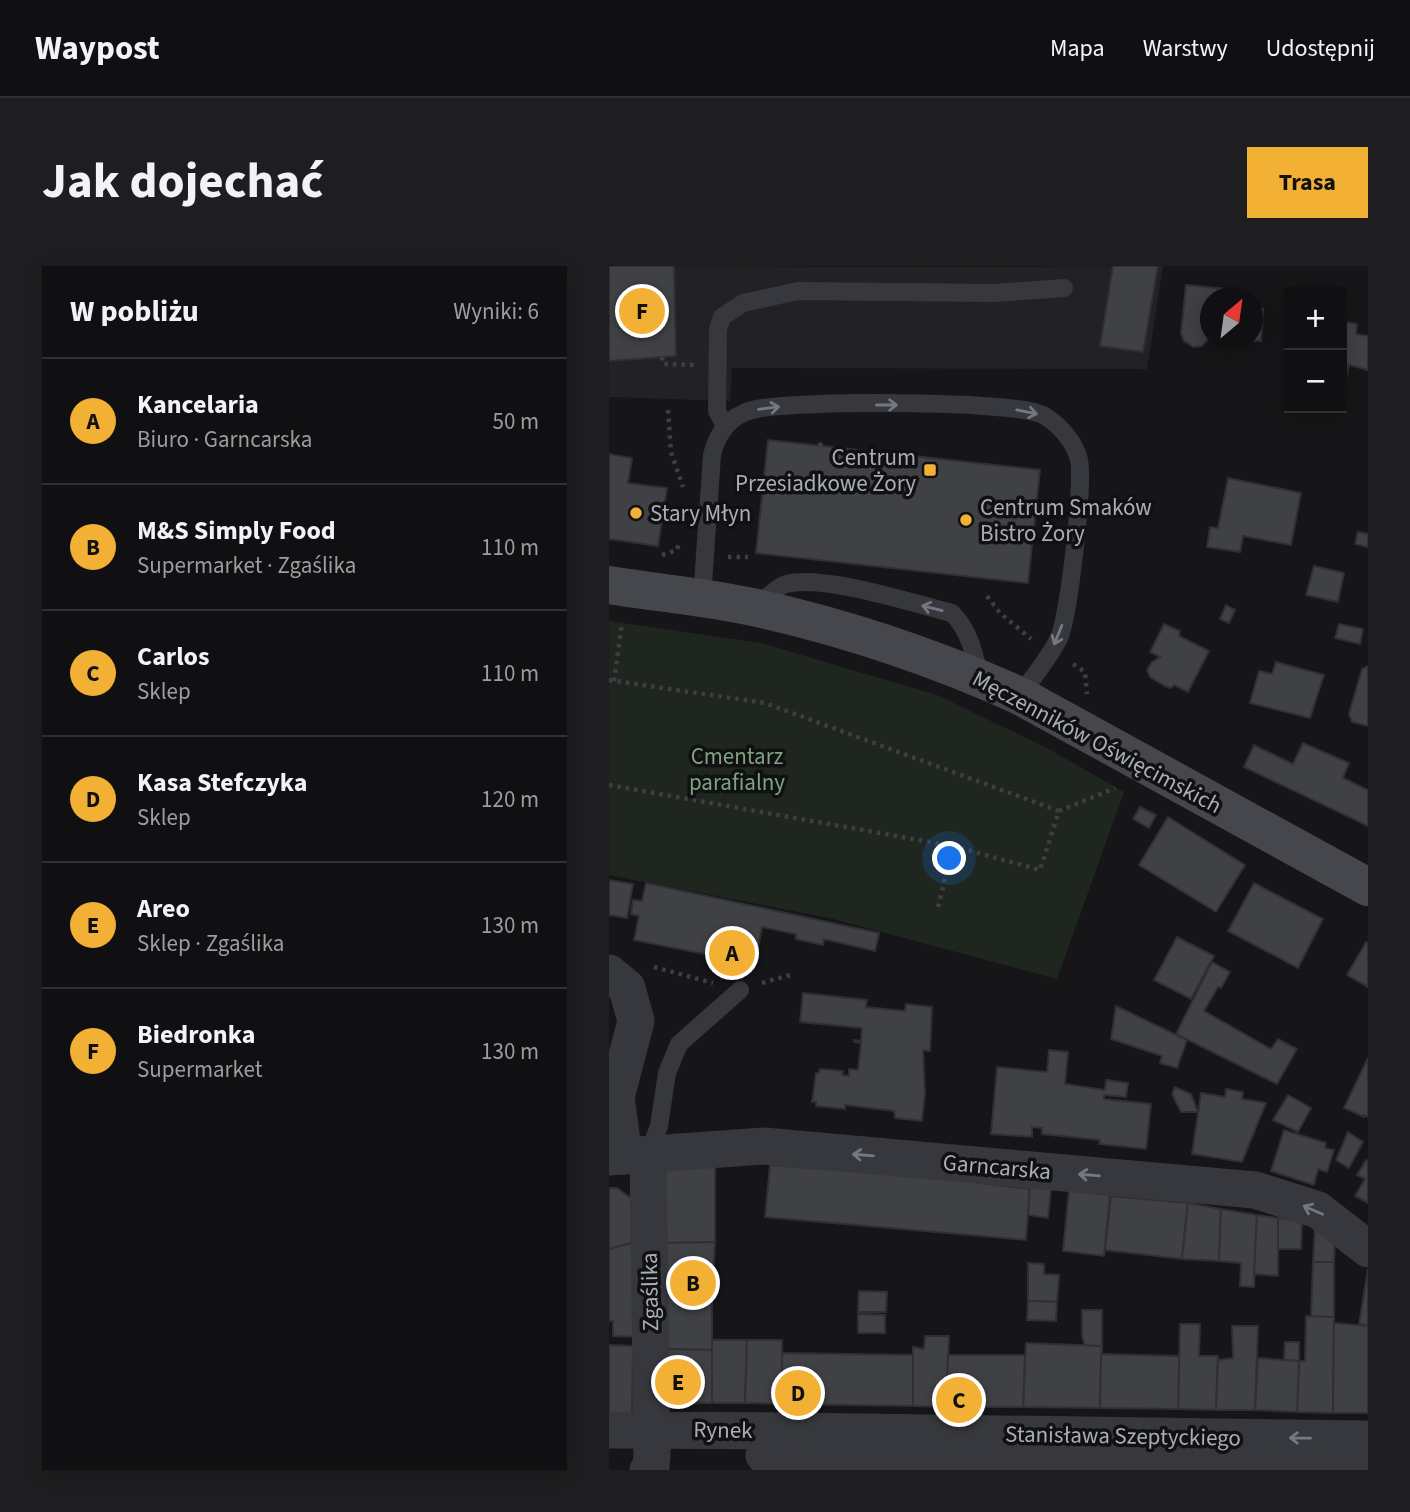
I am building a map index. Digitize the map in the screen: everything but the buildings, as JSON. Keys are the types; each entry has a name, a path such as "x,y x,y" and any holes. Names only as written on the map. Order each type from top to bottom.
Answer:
{"street":[{"name":"Męczenników Oświęcimskich","path":"609,585 757,608 857,634 980,678 1020,696 1368,887"},
{"name":"Zgaślika","path":"625,969 636,1021 616,1097 627,1156 651,1451"},
{"name":"Garncarska","path":"627,1156 764,1146 1255,1190 1318,1210 1368,1249"},
{"name":"Rynek","path":"609,1430 651,1451 786,1455"},
{"name":"Stanisława Szeptyckiego","path":"786,1455 1093,1457 1368,1439"},
{"path":"1093,1457 1368,1467"}],"lane":[{"path":"725,426 717,411 718,329 722,317 743,303 797,291 995,293 1064,288"},
{"path":"702,598 712,455 716,439 725,426 738,416 752,410 782,406 946,405 1020,410 1042,415 1072,443 1079,461 1072,569 1059,638 1020,696"},
{"path":"757,608 783,584 806,581 830,583 952,613 961,622 971,641 980,678"},
{"path":"627,1156 659,1126 667,1073 679,1044 740,990"}],"path":[{"path":"662,357 663,364 717,367"},
{"path":"668,410 671,452 686,495"},
{"path":"820,446 821,439"},
{"path":"679,544 681,532"},
{"path":"988,596 1000,613 1033,640"},
{"path":"622,623 612,680 765,703 1059,811 1126,784"},
{"path":"609,785 953,846 1040,870 1059,811"},
{"path":"938,907 953,846"},
{"path":"625,969 740,990 790,975"}],"shaded area":[{"path":"609,266 1163,266 1147,369 732,368 730,401 609,397"}],"green space":[{"name":"Cmentarz parafialny","path":"609,621 761,643 937,695 1047,748 1124,792 1057,979 829,918 609,875"}],"place":[{"name":"Biedronka","path":"642,311"},
{"name":"Centrum Przesiadkowe Żory","path":"930,470"},
{"name":"Stary Młyn","path":"636,513"},
{"name":"Centrum Smaków Bistro Żory","path":"966,520"},
{"name":"Kancelaria","path":"732,953"},
{"name":"M&S Simply Food","path":"693,1283"},
{"name":"Areo","path":"678,1382"},
{"name":"Kasa Stefczyka","path":"798,1393"},
{"name":"Carlos","path":"959,1400"}]}
